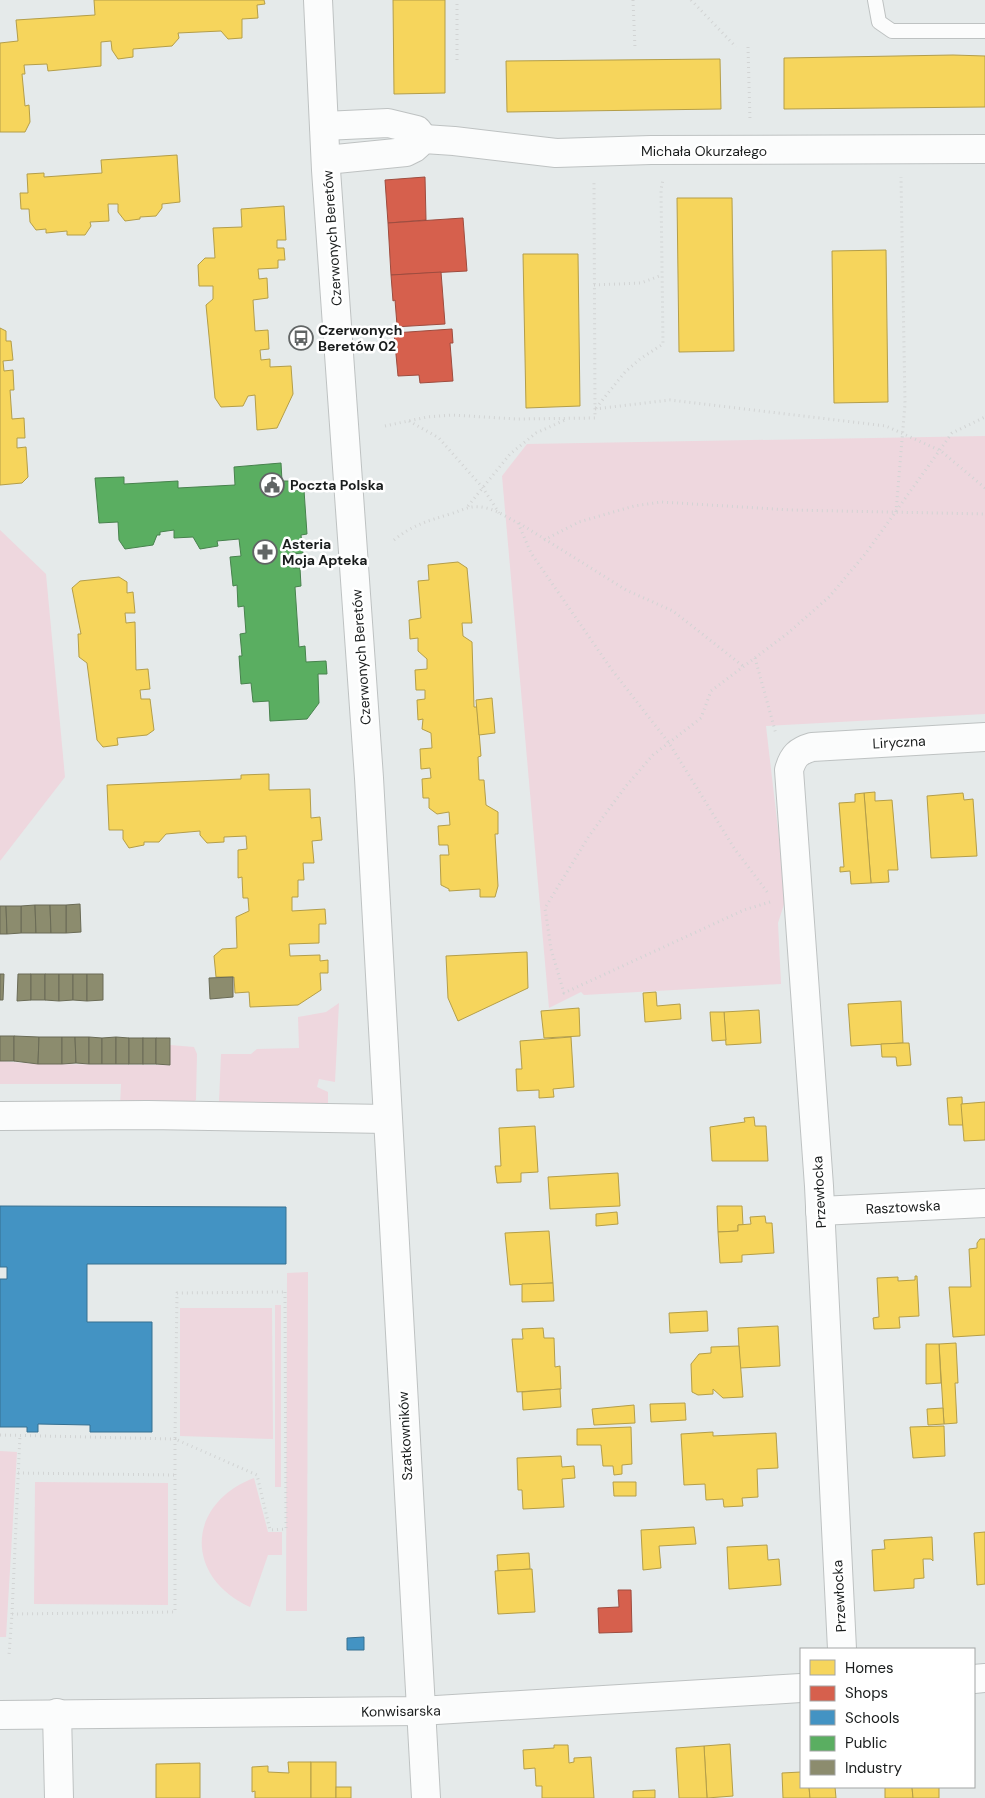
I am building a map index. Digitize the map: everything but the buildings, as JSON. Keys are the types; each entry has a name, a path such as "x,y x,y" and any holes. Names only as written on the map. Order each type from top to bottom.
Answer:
{"street":[{"name":"Czerwonych Beretów","path":"318,0 326,160 368,762 386,1074"},
{"name":"Michała Okurzałego","path":"324,126 388,123 417,130 424,139 454,140 556,153 985,149"},
{"path":"326,160 406,152 424,139"},
{"name":"Liryczna","path":"802,754 985,737"},
{"name":"Przewłocka","path":"802,754 789,770 820,1211 842,1648"},
{"name":"Szatkowników","path":"386,1074 426,1798"},
{"path":"0,1116 148,1115 387,1118"},
{"name":"Rasztowska","path":"820,1211 985,1203"},
{"name":"Konwisarska","path":"0,1715 420,1711 800,1688"},
{"path":"57,1713 58,1798"}],"lane":[{"path":"875,0 879,22 892,31 985,31"}],"path":[{"path":"457,0 457,60"},
{"path":"633,0 635,48"},
{"path":"691,0 736,47"},
{"path":"748,47 750,122"},
{"path":"896,513 905,404 900,151"},
{"path":"385,426 452,415 516,419 595,418 594,152"},
{"path":"595,409 625,372 640,359 663,344 661,190 666,174"},
{"path":"594,285 641,283 662,275"},
{"path":"595,409 670,400 886,426 903,432 941,451 985,488"},
{"path":"518,523 531,554 612,670 669,743 734,848 774,901 744,910 564,993 551,949 545,908 589,836 626,786 653,755 669,743 700,718 711,691 788,633 829,597 896,513 952,433 985,417"},
{"path":"394,540 407,529 424,521 451,514 468,506 510,454 536,433 567,418"},
{"path":"408,421 439,438 484,488 499,513"},
{"path":"544,540 579,522 634,506 661,502 896,513 985,514"},
{"path":"468,506 488,508 499,513 626,590 673,611 743,666"},
{"path":"755,658 781,752 802,754"},
{"path":"0,1435 175,1439 258,1475 270,1530 286,1529 285,1292 178,1293 175,1439 175,1612 12,1614"},
{"path":"9,1655 20,1435"},
{"path":"18,1473 175,1475"}],"shaded area":[{"path":"985,436 985,714 766,726 786,898 778,923 781,984 584,995 581,992 549,1008 502,476 527,444"},
{"path":"0,530 46,574 65,777 0,861"},
{"path":"339,1003 335,1082 319,1079 317,1087 328,1092 328,1106 223,1106 219,1102 221,1054 251,1054 257,1049 299,1048 298,1017 326,1012"},
{"path":"170,1045 194,1047 197,1054 196,1100 190,1106 120,1106 121,1084 0,1084 0,1061 38,1064 170,1065"},
{"path":"308,1272 307,1611 286,1611 287,1273"},
{"path":"275,1305 281,1305 281,1487 275,1487"},
{"path":"180,1308 272,1308 273,1439 180,1436"},
{"path":"0,1451 17,1452 6,1637 0,1637"},
{"path":"254,1478 268,1532 282,1532 282,1555 268,1555 250,1607 228,1594 213,1578 204,1560 202,1541 205,1522 215,1505 232,1490"},
{"path":"35,1482 168,1483 168,1605 34,1604"}],"place":[{"name":"Czerwonych Beretów 02","path":"301,338"},
{"name":"Poczta Polska","path":"272,485"},
{"name":"Asteria Moja Apteka","path":"265,552"}]}
